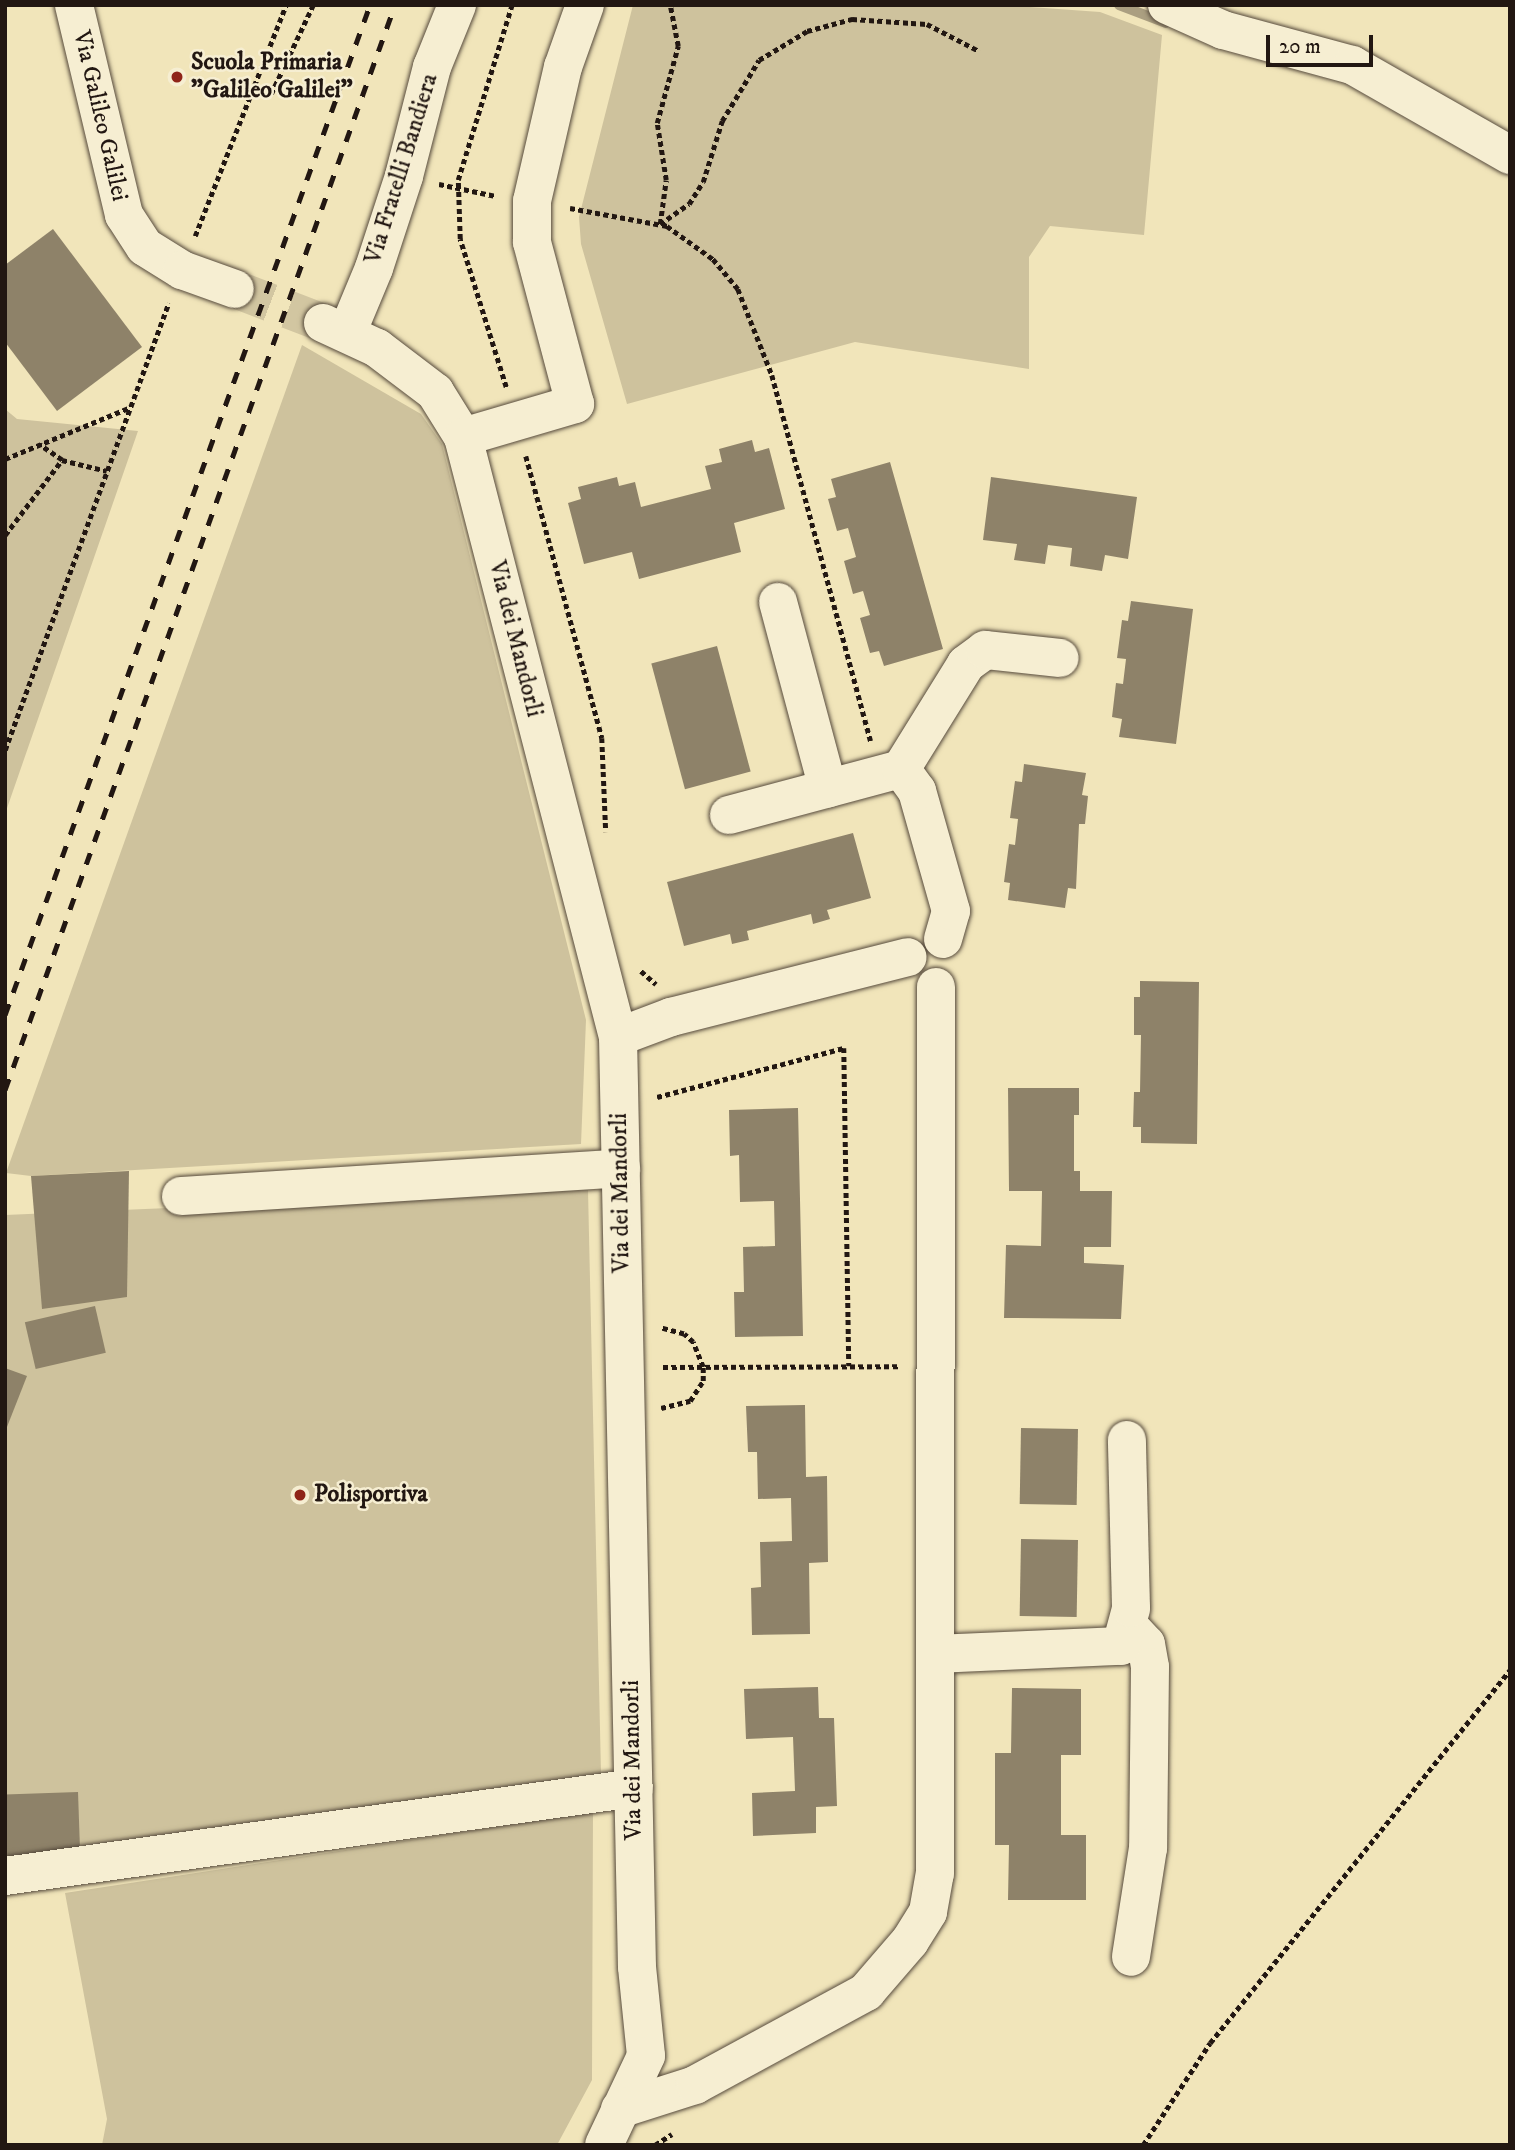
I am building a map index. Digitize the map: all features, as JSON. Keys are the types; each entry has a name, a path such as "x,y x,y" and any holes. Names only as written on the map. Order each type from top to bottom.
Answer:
{"street":[{"name":"Via Galileo Galilei","path":"74,5 124,215 145,247 182,270 235,289"},
{"name":"Via Fratelli Bandiera","path":"335,328 404,176 432,67 457,5"},
{"path":"463,437 575,404 532,242 532,201 563,67 585,5"},
{"path":"1167,5 1223,30 1352,65 1510,155"},
{"name":"Via dei Mandorli","path":"335,328 377,348 435,392 463,437 618,1037 637,1967 646,2056 604,2145"},
{"path":"778,602 828,788"},
{"path":"729,815 893,772 966,664 985,650 1060,658"},
{"path":"893,772 917,791 950,911 943,939"},
{"path":"618,1037 671,1017 908,957 922,940 943,939 955,950 958,966 951,980 936,987 914,979 908,957"},
{"path":"620,2109 695,2085 866,1992 911,1941 928,1912 935,1874 936,987"},
{"path":"181,1196 621,1168"},
{"path":"935,1654 1103,1649 1121,1646 1128,1625 1128,1440"},
{"path":"1128,1625 1146,1644 1150,1667 1148,1848 1131,1956"},
{"path":"5,1876 634,1788"}],"path":[{"path":"5,750 182,270 286,5"},
{"path":"255,86 271,94 313,5"},
{"path":"512,5 458,189 460,239 517,421"},
{"path":"660,224 666,180 657,123 678,46 670,5"},
{"path":"660,224 689,204 703,182 722,121 759,60 807,31 852,19 927,24 979,51"},
{"path":"404,176 458,189 660,224 690,238 713,259 750,311 772,375 852,674 893,772"},
{"path":"5,459 130,408"},
{"path":"40,445 62,460 107,471"},
{"path":"5,535 7,526 62,460"},
{"path":"649,1098 844,1048 849,1366"},
{"path":"657,1327 684,1334 694,1342 703,1367 703,1381 690,1401 659,1408"},
{"path":"658,1367 934,1366"},
{"path":"1143,2145 1210,2043 1510,1670"}],"shaded area":[{"path":"633,5 1001,5 1100,12 1162,35 1144,235 1050,226 1029,257 1029,369 855,342 627,404 581,244 579,217"},
{"path":"302,345 421,414 442,444 586,1020 581,1144 31,1176 6,1173"},
{"path":"5,409 17,419 138,431 5,814"},
{"name":"Polisportiva","path":"588,1190 601,1774 5,1869 5,1215"},
{"path":"593,1812 592,2080 557,2145 102,2145 107,2119 65,1893"}],"building":[{"path":"53,229 142,347 57,411 5,342 5,265"},
{"path":"752,440 755,452 769,448 785,509 734,523 741,552 639,579 632,552 584,564 568,503 581,499 578,487 617,477 619,486 635,482 641,507 711,489 705,466 722,462 719,449"},
{"path":"890,462 943,649 884,666 879,651 870,653 860,618 870,615 863,591 853,594 844,561 856,557 848,528 837,531 828,499 836,497 831,479"},
{"path":"991,477 1137,497 1128,559 1105,555 1102,571 1070,566 1072,548 1048,545 1045,564 1014,560 1017,544 983,540"},
{"path":"1131,601 1193,609 1176,744 1119,737 1122,719 1112,717 1116,683 1123,684 1126,659 1117,658 1122,620 1128,621"},
{"path":"717,646 751,772 685,789 651,664"},
{"path":"1024,764 1086,773 1082,795 1088,796 1085,824 1079,824 1076,889 1068,888 1065,908 1008,900 1010,883 1004,882 1009,844 1015,845 1018,819 1010,818 1015,781 1022,782"},
{"path":"853,833 871,898 827,910 830,919 813,924 811,914 747,931 749,940 732,944 730,934 684,946 667,882"},
{"path":"1140,981 1199,982 1197,1144 1141,1143 1141,1127 1133,1127 1134,1092 1140,1092 1141,1035 1134,1035 1134,997 1140,997"},
{"path":"1008,1088 1079,1088 1079,1115 1074,1115 1074,1171 1080,1171 1080,1191 1112,1191 1111,1247 1084,1247 1084,1263 1124,1265 1121,1319 1004,1318 1006,1245 1041,1246 1042,1191 1009,1191"},
{"path":"798,1108 803,1336 735,1337 734,1292 744,1292 743,1247 775,1246 774,1201 740,1202 739,1155 730,1156 729,1110"},
{"path":"129,1171 127,1297 42,1309 31,1176"},
{"path":"95,1306 106,1353 36,1369 25,1322"},
{"path":"5,1368 27,1376 5,1432"},
{"path":"805,1405 806,1477 827,1476 828,1562 809,1563 810,1634 752,1635 751,1588 761,1587 760,1542 792,1541 791,1498 758,1499 757,1452 748,1452 746,1406"},
{"path":"1021,1428 1078,1429 1077,1505 1020,1504"},
{"path":"1021,1539 1078,1540 1077,1617 1020,1616"},
{"path":"818,1687 819,1718 834,1718 837,1806 816,1807 816,1833 753,1836 752,1793 795,1791 793,1737 746,1739 744,1689"},
{"path":"1012,1688 1081,1689 1081,1755 1061,1755 1061,1835 1086,1835 1086,1900 1008,1900 1009,1845 995,1845 995,1753 1011,1753"},
{"path":"78,1792 80,1858 7,1861 5,1795"}],"waterway":[{"path":"1119,5 1166,23"}],"tunnel":[{"path":"235,289 323,323"}],"railway":[{"path":"5,1015 370,5"},
{"path":"5,1090 395,5"}],"place":[{"name":"Scuola Primaria \"Galileo Galilei\"","path":"177,77"},
{"name":"Polisportiva","path":"300,1495"}]}
